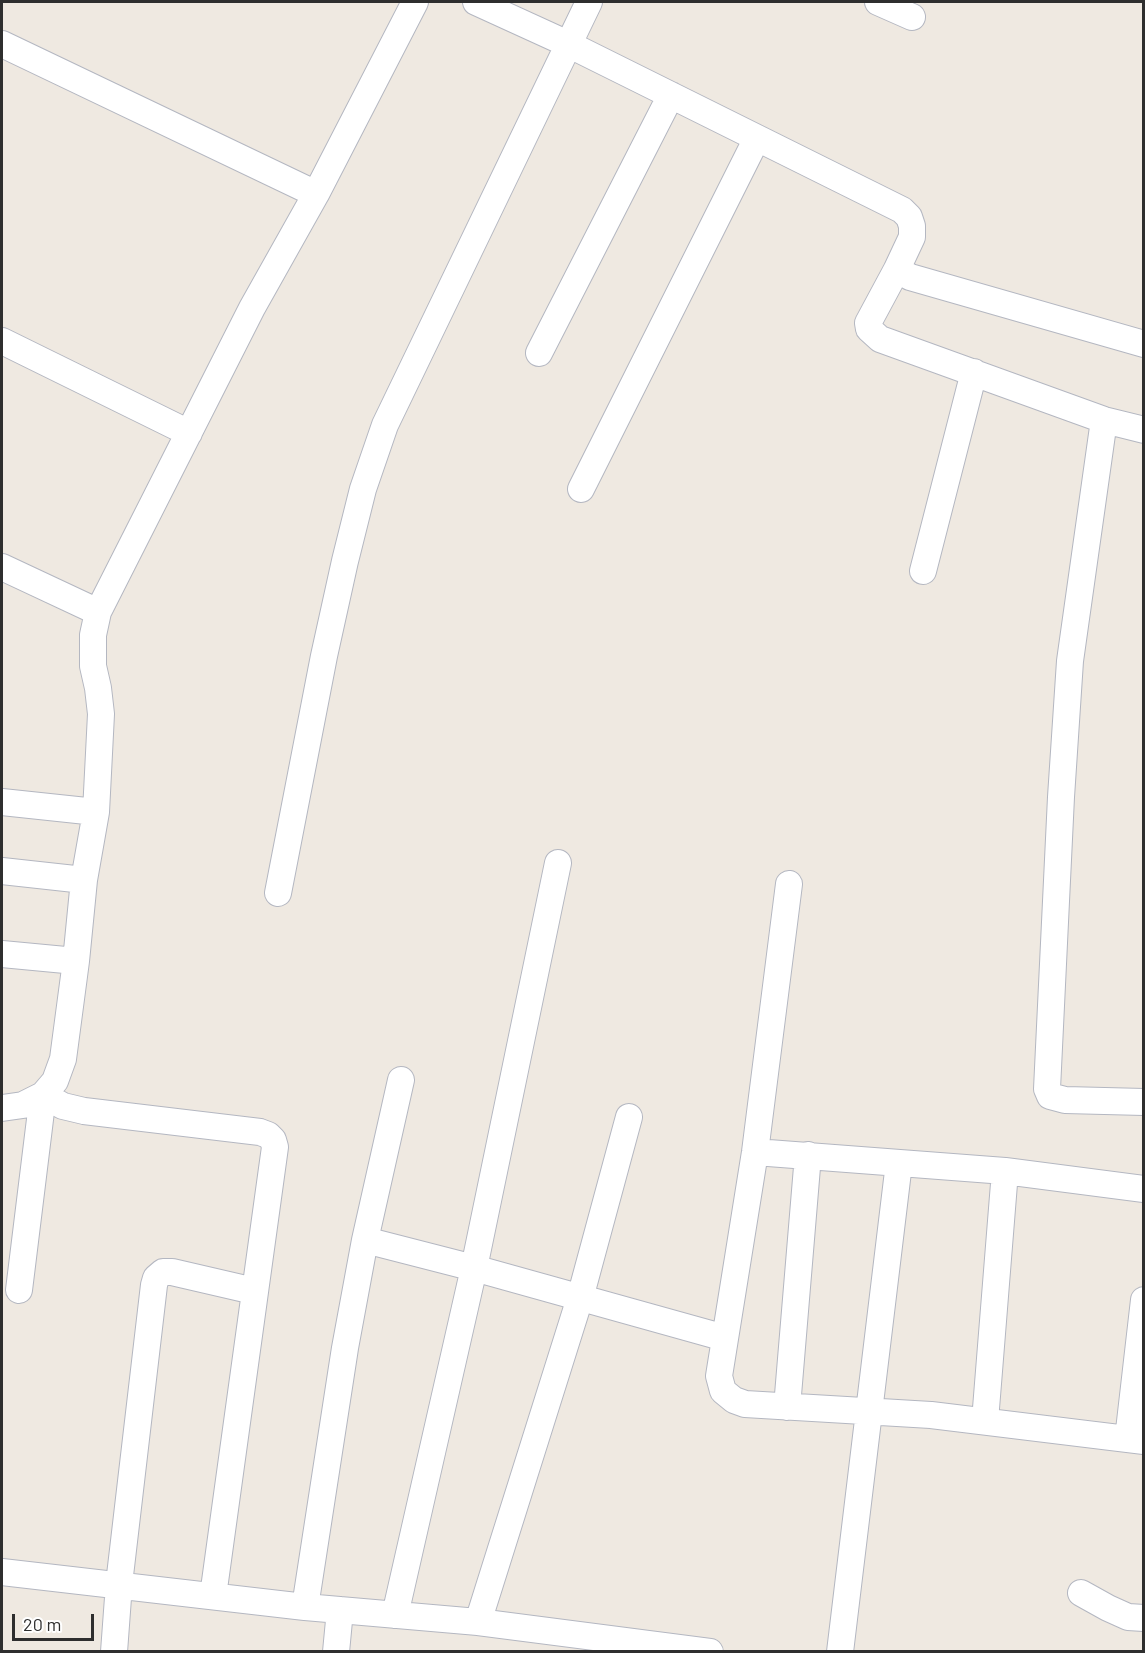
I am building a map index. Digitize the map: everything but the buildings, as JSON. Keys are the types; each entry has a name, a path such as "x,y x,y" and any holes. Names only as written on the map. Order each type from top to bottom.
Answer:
{"street":[{"path":"2,1108 23,1105 43,1095 55,1081 63,1059 84,880 96,812 101,714 99,688 93,666 93,645 98,612 252,308 316,194 414,2"},
{"path":"476,2 568,44 902,210 909,216 912,237 868,323 869,329 880,339 1104,420 1143,430"},
{"path":"278,894 324,656 363,489 385,425 589,2"},
{"path":"878,2 912,17"},
{"path":"2,44 316,194"},
{"path":"539,352 671,95"},
{"path":"581,489 757,138"},
{"path":"897,269 910,278 1143,344"},
{"path":"2,341 189,433"},
{"path":"923,571 974,372"},
{"path":"1104,420 1070,661 1047,1089 1050,1095 1065,1100 1143,1102"},
{"path":"2,567 98,612"},
{"path":"2,802 96,812"},
{"path":"395,1614 474,1268 558,863"},
{"path":"2,872 84,880"},
{"path":"789,884 755,1152 719,1376 723,1391 734,1400 745,1404 869,1410 985,1421 1136,1440 1143,1300"},
{"path":"2,954 76,962"},
{"path":"305,1607 345,1348 365,1240 401,1080"},
{"path":"19,1290 43,1095"},
{"path":"43,1095 63,1106 84,1111 268,1135 273,1140 275,1148 213,1596"},
{"path":"478,1622 580,1298 629,1117"},
{"path":"755,1152 1005,1171 1143,1189"},
{"path":"787,1407 808,1155"},
{"path":"840,1652 899,1163"},
{"path":"985,1421 1005,1171"},
{"path":"365,1240 725,1338"},
{"path":"114,1652 119,1584 156,1278 163,1272 172,1272 254,1291"},
{"path":"2,1572 305,1607 478,1622 710,1652"},
{"path":"1081,1593 1128,1617 1143,1618"},
{"path":"336,1652 340,1610"}]}
